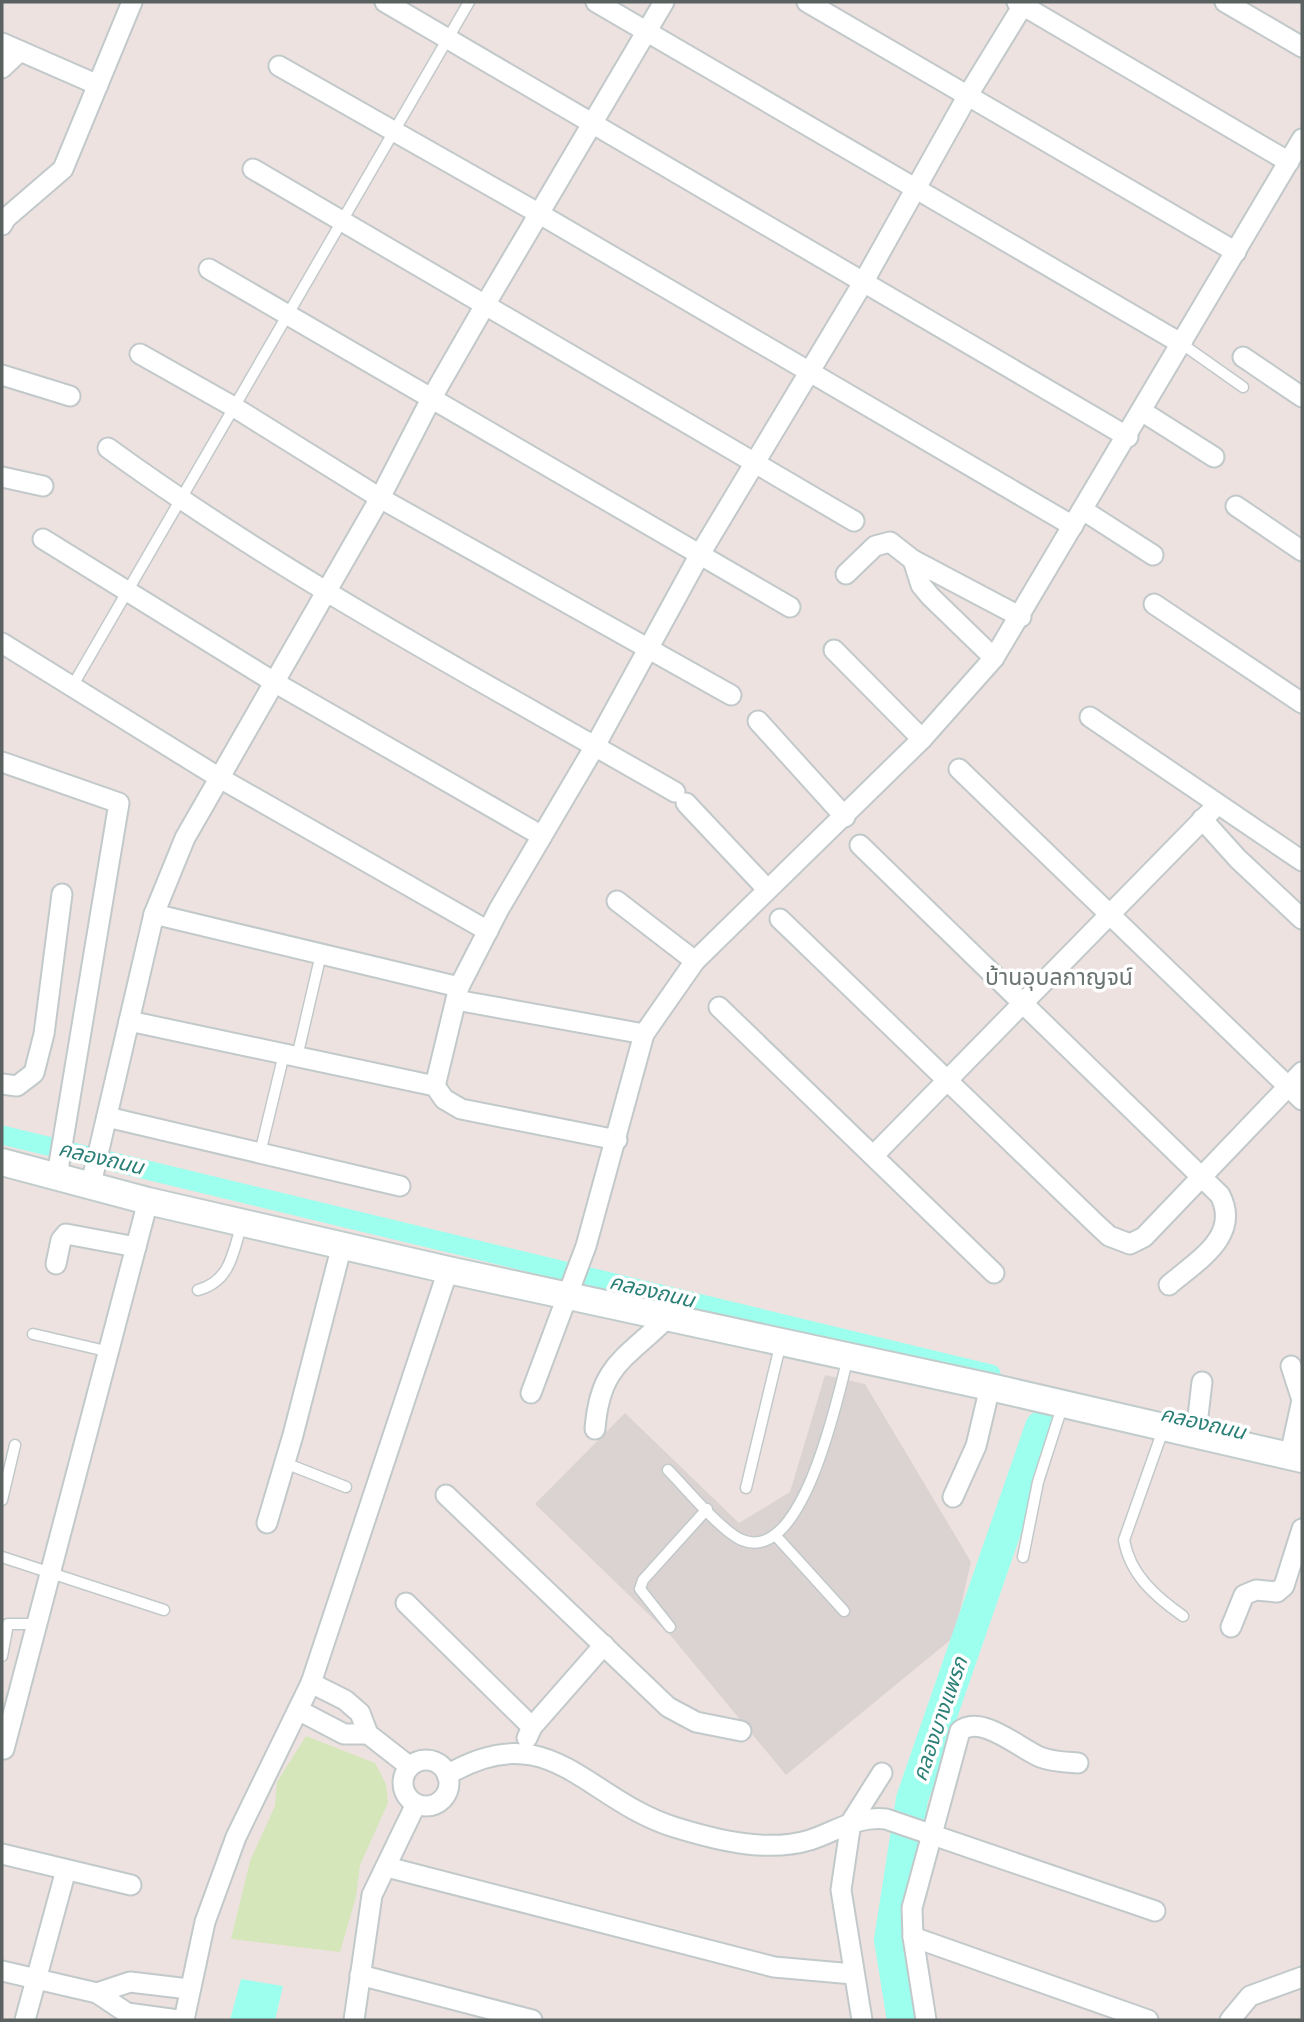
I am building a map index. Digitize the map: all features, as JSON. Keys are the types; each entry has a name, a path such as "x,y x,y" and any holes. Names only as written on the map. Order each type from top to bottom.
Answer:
{"street":[{"path":"3,220 63,169 132,2"},
{"path":"385,2 1128,437"},
{"path":"596,2 1182,344"},
{"path":"92,1178 154,914 185,838 380,498 431,399 664,2"},
{"path":"807,2 1236,252"},
{"path":"1225,2 1302,47"},
{"path":"435,1086 458,994 488,932 595,746 700,554 864,281 1021,3 1289,162"},
{"path":"2,43 98,85"},
{"path":"2,68 20,51"},
{"path":"279,66 538,213 809,373 1078,518 1153,555"},
{"path":"531,1394 586,1246 644,1034 695,961 922,740 994,659 1143,412 1302,139"},
{"path":"253,169 854,521"},
{"path":"209,269 790,607"},
{"path":"140,354 234,407 380,498 731,695"},
{"path":"1243,357 1302,397"},
{"path":"2,375 71,396"},
{"path":"1143,412 1214,457"},
{"path":"108,448 180,500 326,592 595,746 680,798 767,889"},
{"path":"2,477 43,486"},
{"path":"1236,506 1302,551"},
{"path":"43,539 274,682 542,836"},
{"path":"846,574 875,546 890,542 913,559 1021,617"},
{"path":"913,559 917,575 930,596 994,659"},
{"path":"1154,604 1302,703"},
{"path":"2,643 218,777 488,932"},
{"path":"834,650 922,740"},
{"path":"1090,717 1302,861"},
{"path":"758,721 845,817"},
{"path":"2,762 119,803 57,1175"},
{"path":"959,769 1295,1093"},
{"path":"874,1155 1217,805"},
{"path":"1202,819 1238,859 1302,919"},
{"path":"860,845 1220,1195 1228,1219 1224,1233 1210,1250 1169,1285"},
{"path":"2,1084 18,1086 33,1073 44,1034 62,894"},
{"path":"617,901 695,961"},
{"path":"154,914 321,954 458,994 644,1034"},
{"path":"780,919 1094,1223 1120,1242 1129,1244 1144,1237 1200,1175 1295,1093 1302,1072"},
{"path":"719,1007 994,1273"},
{"path":"129,1021 435,1086 444,1099 461,1109 617,1140"},
{"path":"106,1122 260,1153 400,1186"},
{"path":"2,1162 57,1175 92,1178 148,1201 448,1270 571,1288 668,1317 1164,1426 1197,1429 1295,1453 1302,1400 1291,1367"},
{"path":"4,1749 52,1576 148,1201"},
{"path":"56,1264 61,1240 66,1234 136,1247"},
{"path":"267,1523 342,1245"},
{"path":"184,2020 205,1922 236,1837 310,1683 448,1270"},
{"path":"595,1429 601,1389 610,1371 668,1317"},
{"path":"953,1497 975,1446 990,1387"},
{"path":"1197,1429 1203,1389"},
{"path":"446,1495 679,1715 696,1722 741,1731"},
{"path":"1231,1627 1244,1595 1256,1590 1278,1592 1284,1586 1302,1529"},
{"path":"406,1603 532,1727"},
{"path":"522,1752 532,1727 604,1645"},
{"path":"310,1683 345,1700 360,1713 368,1734 410,1766"},
{"path":"298,1710 344,1734 368,1734"},
{"path":"926,2020 913,1937 916,1887 926,1833 960,1731 965,1726 986,1729 1052,1761 1079,1763"},
{"path":"447,1775 473,1759 522,1752 571,1769 626,1808 674,1827 737,1843 793,1844 851,1822 873,1817 886,1819 1155,1911"},
{"path":"417,1762 435,1762 447,1775 447,1792 442,1800 434,1805 416,1804 409,1799 402,1783 410,1766 417,1762"},
{"path":"862,2020 841,1898 851,1822 882,1773"},
{"path":"354,2020 372,1895 416,1804"},
{"path":"2,1854 131,1885"},
{"path":"387,1867 774,1967 853,1974"},
{"path":"25,2020 66,1871"},
{"path":"913,1937 1148,2020"},
{"path":"2,1971 97,1993 127,2013 178,2020"},
{"path":"360,1975 532,2020"},
{"path":"1230,2020 1250,1996 1302,1977"},
{"path":"97,1993 130,1982 189,1989"}],"lane":[{"path":"72,685 469,2"},
{"path":"1182,344 1243,387"},
{"path":"260,1153 321,954"},
{"path":"198,1290 222,1279 228,1269 242,1222"},
{"path":"33,1334 110,1352"},
{"path":"746,1488 782,1341"},
{"path":"668,1470 739,1539 761,1542 776,1536 788,1522 808,1486 829,1433 848,1356"},
{"path":"1023,1557 1038,1482 1063,1403"},
{"path":"1164,1426 1124,1540 1126,1553 1148,1588 1183,1616"},
{"path":"2,1500 15,1446"},
{"path":"285,1463 346,1487"},
{"path":"670,1627 640,1589 643,1580 707,1509"},
{"path":"776,1536 844,1611"},
{"path":"2,1557 52,1576 164,1610"},
{"path":"2,1656 8,1624 39,1625"}],"shaded area":[{"path":"825,1375 865,1384 971,1562 954,1637 786,1775 671,1636 535,1504 625,1413 739,1523 790,1492"},
{"path":"306,1736 375,1763 386,1784 388,1803 360,1865 356,1897 340,1952 231,1939 250,1861 275,1806 277,1782"},
{"path":"241,1979 283,1986 275,2020 230,2020"}],"waterway":[{"name":"คลองถนน","path":"2,1135 991,1374"},
{"name":"คลองบางแพรก","path":"903,2020 890,1940 912,1799 1041,1427"}],"district":[{"name":"บ้านอุบลกาญจน์","path":"1059,977"}]}
